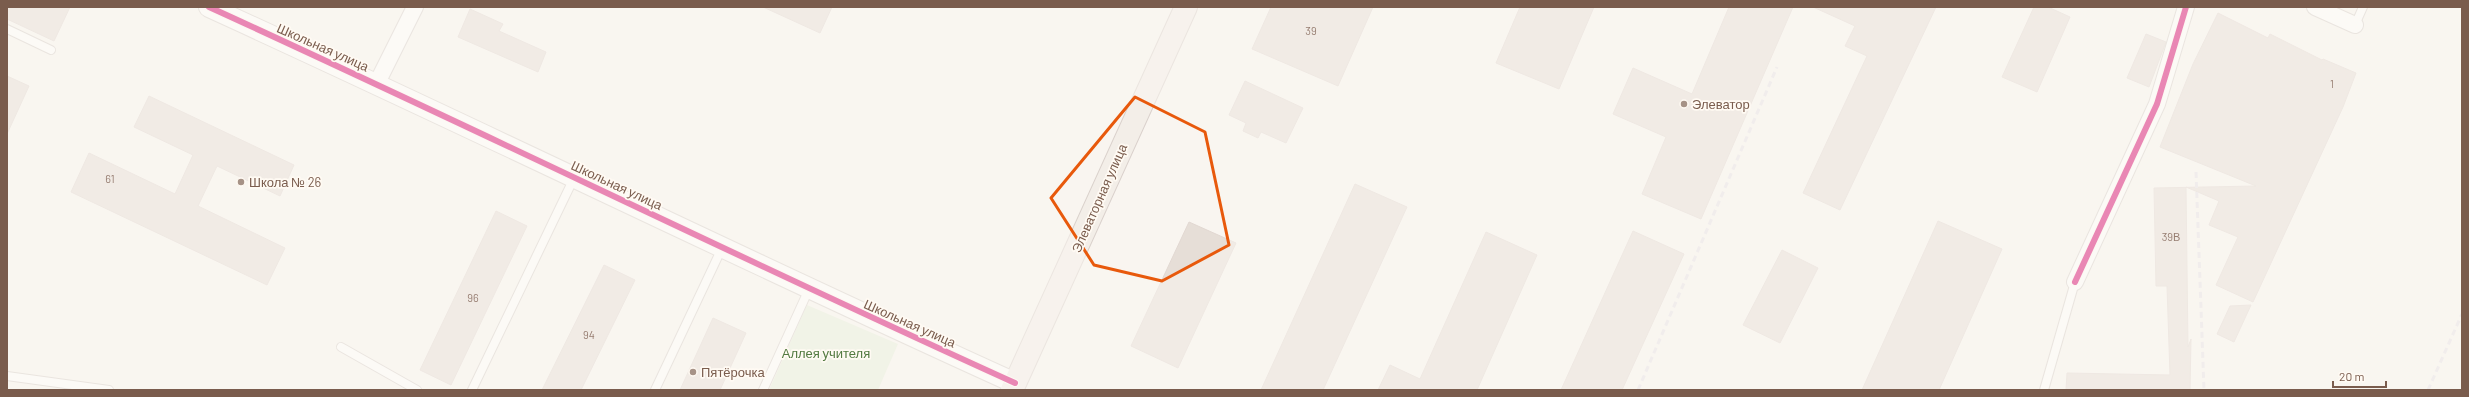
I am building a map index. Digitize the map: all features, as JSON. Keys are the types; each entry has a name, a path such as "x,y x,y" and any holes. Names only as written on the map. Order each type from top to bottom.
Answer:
{"main road":[{"name":"Элеваторная улица","path":"1013,386 1186,7"}],"street":[{"name":"Школьная улица","path":"209,7 377,84 1013,386"},
{"path":"377,84 415,7"},
{"path":"2075,282 2157,104 2186,7"},
{"path":"2315,7 2355,25"}],"lane":[{"path":"2355,25 2363,7"},
{"path":"7,30 51,50"},
{"path":"472,390 574,177"},
{"path":"655,390 722,248"},
{"path":"2044,390 2075,282"},
{"path":"763,390 809,290"},
{"path":"341,347 417,390"},
{"path":"7,376 109,390"}],"highlighted area":[{"path":"1135,97 1205,132 1229,245 1162,281 1094,265 1051,198"}],"green space":[{"name":"Аллея учителя","path":"807,305 898,344 878,390 769,390"}],"building":[{"path":"7,7 70,7 54,41 7,19"},
{"path":"763,7 832,7 820,33"},
{"path":"1271,7 1373,7 1338,86 1252,49"},
{"path":"1520,7 1594,7 1559,89 1496,63"},
{"name":"Элеватор","path":"1729,7 1793,7 1701,219 1642,194 1666,137 1613,114 1633,68 1692,94"},
{"path":"1813,7 1936,7 1840,210 1803,193 1867,56 1845,46 1855,26"},
{"path":"2034,7 2048,7 2070,17 2037,92 2002,77"},
{"path":"470,9 503,24 499,31 546,52 538,72 458,37"},
{"path":"2218,13 2268,38 2270,34 2322,60 2323,59 2356,73 2343,107 2253,302 2216,285 2238,237 2209,225 2219,201 2187,187 2256,186 2160,147 2193,64"},
{"path":"2146,34 2166,42 2149,87 2127,78"},
{"path":"7,76 29,86 7,134"},
{"path":"1245,81 1303,108 1286,143 1261,132 1258,138 1243,131 1246,123 1229,115"},
{"path":"149,96 294,165 280,196 217,166 198,206 285,248 267,285 71,192 89,153 175,194 193,155 134,127"},
{"path":"1355,184 1407,207 1323,390 1261,390"},
{"path":"2186,187 2188,347 2191,339 2190,390 2066,390 2067,373 2170,375 2167,286 2156,286 2154,188"},
{"path":"496,211 527,226 451,385 420,370"},
{"path":"1938,221 2002,249 1939,390 1862,390"},
{"path":"1189,222 1236,243 1178,368 1131,346"},
{"path":"1633,231 1684,254 1622,390 1561,390"},
{"path":"1486,232 1537,255 1477,390 1378,390 1390,365 1420,379"},
{"path":"1782,250 1818,268 1780,343 1743,325"},
{"path":"604,265 635,280 581,390 542,390"},
{"path":"2251,305 2234,342 2217,334 2230,306"},
{"path":"713,318 746,333 720,390 680,390"}],"railway":[{"path":"1638,390 1777,67"},
{"path":"2196,172 2204,390"},
{"path":"2428,390 2462,314"}],"cycle path":[{"path":"209,7 1015,383"},
{"path":"2075,282 2157,104 2186,7"}],"place":[{"name":"Элеватор","path":"1684,104"},
{"name":"Школа № 26","path":"241,182"},
{"name":"Пятёрочка","path":"693,372"}]}
